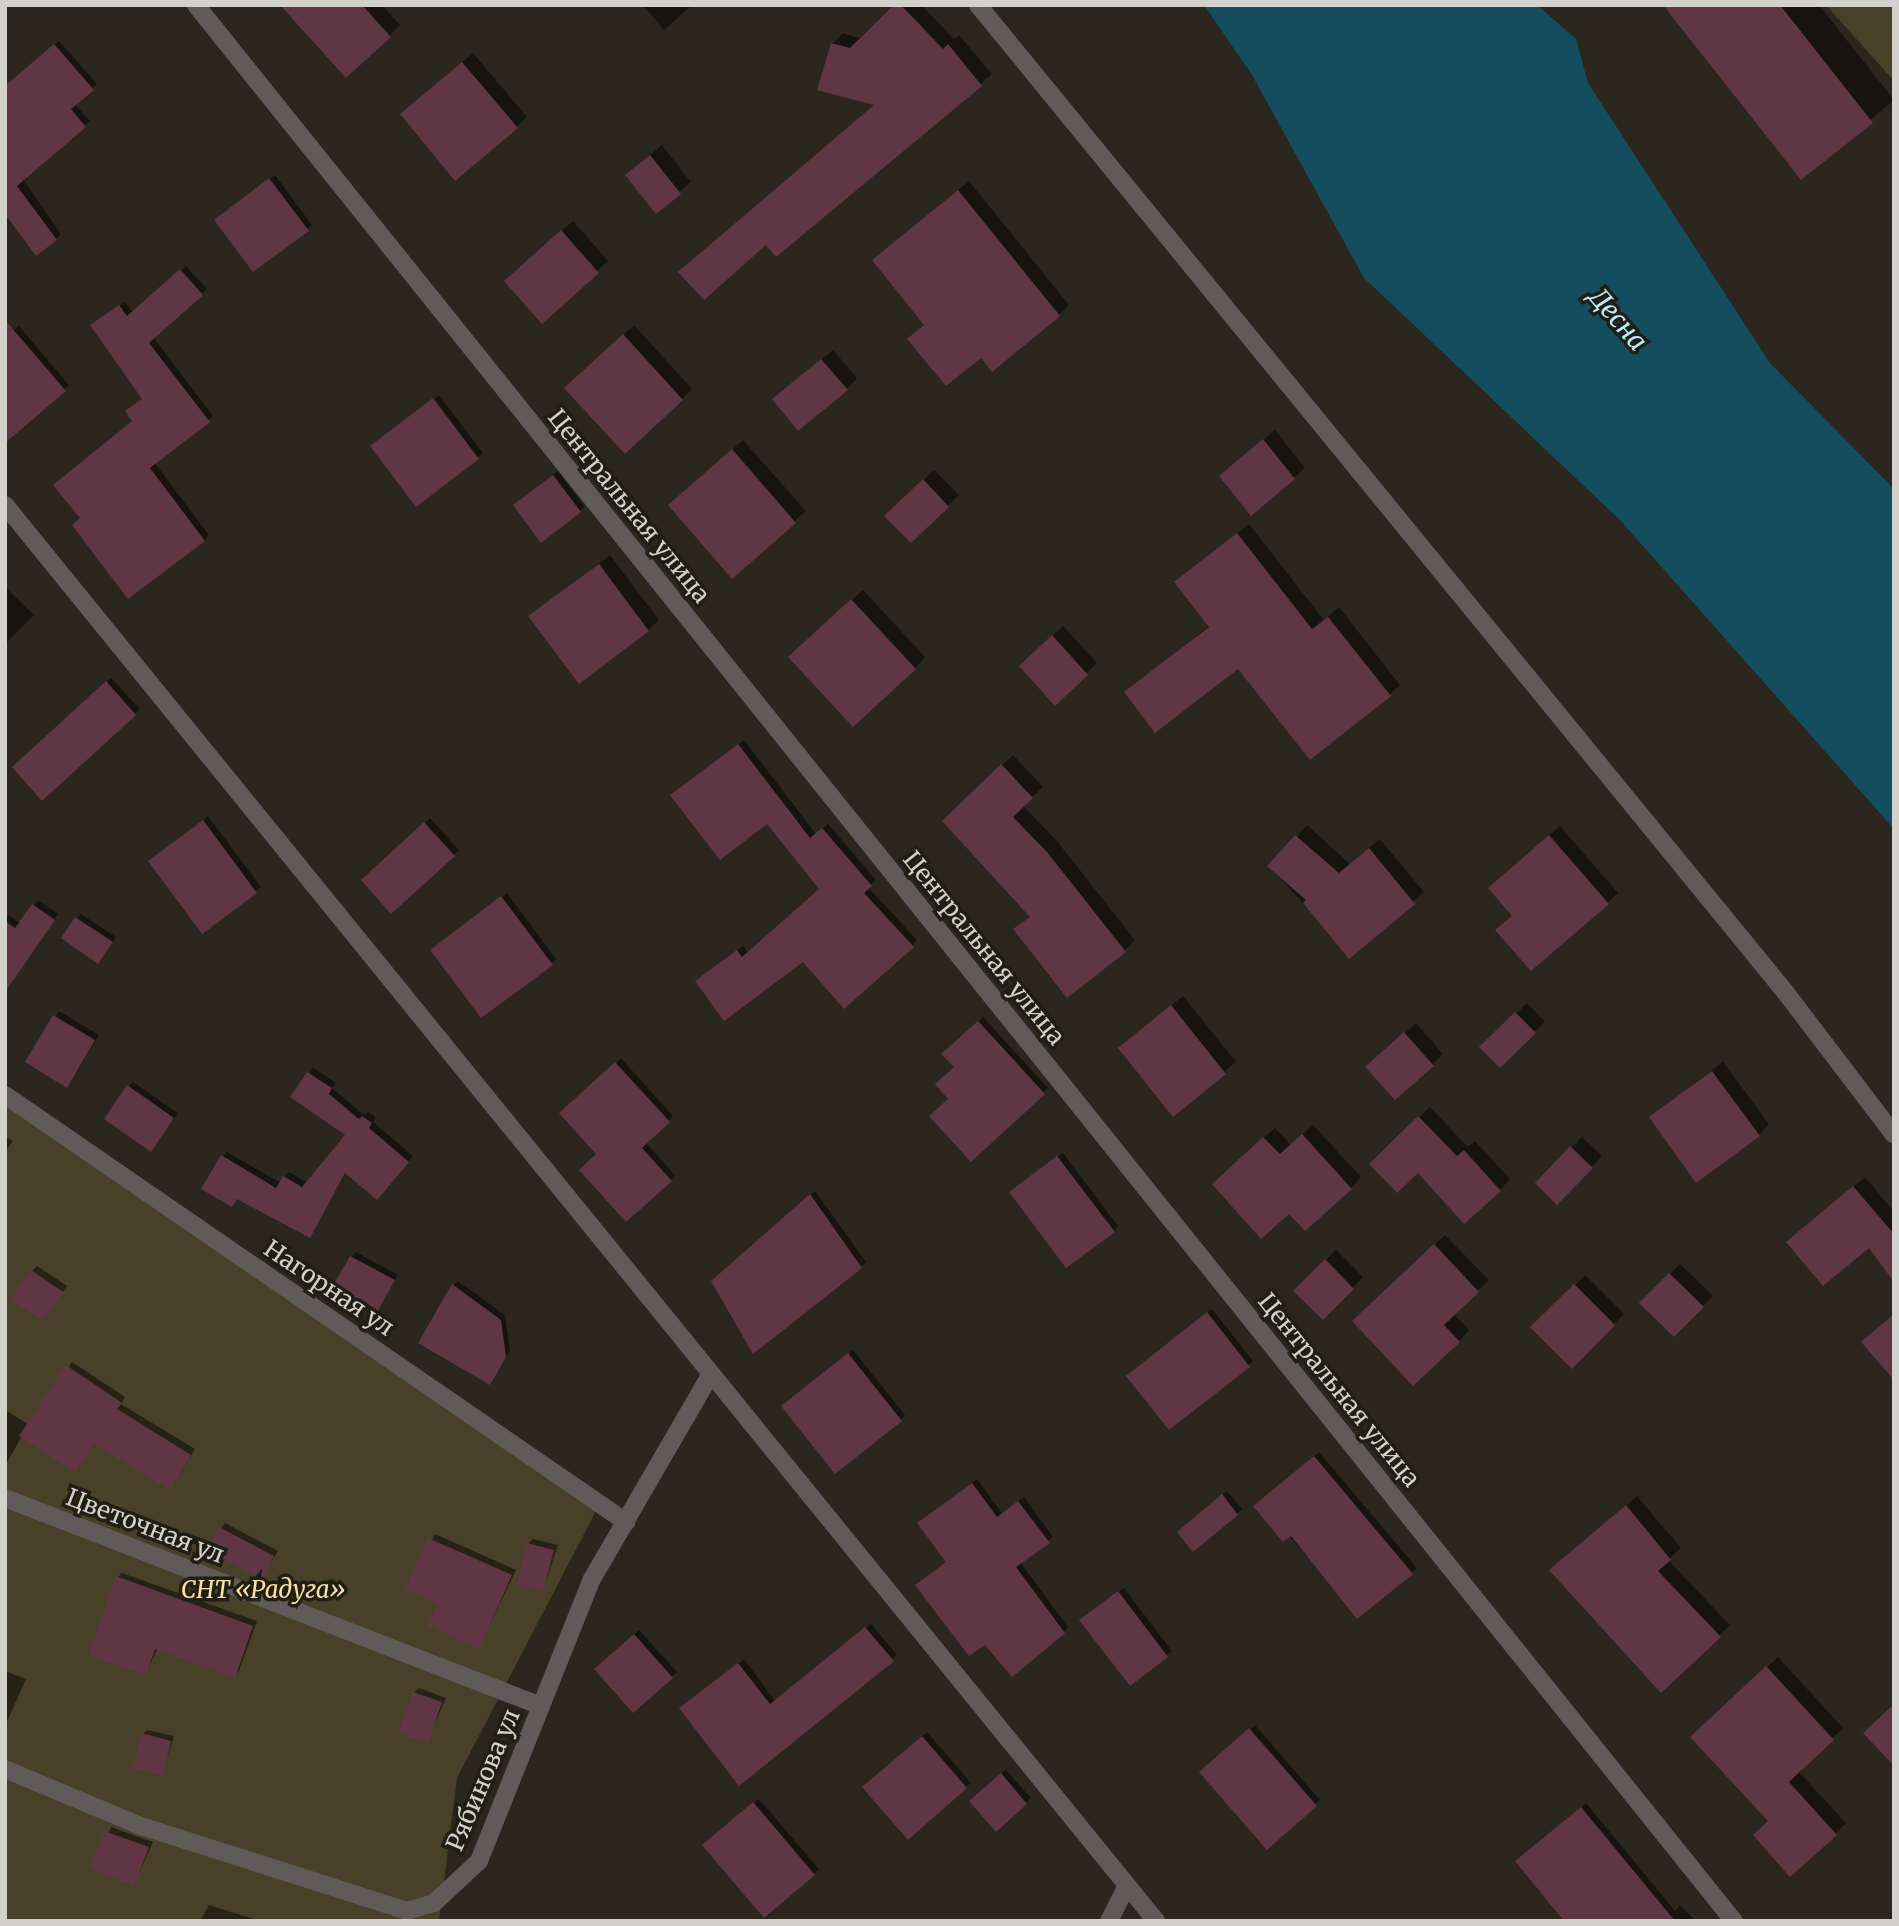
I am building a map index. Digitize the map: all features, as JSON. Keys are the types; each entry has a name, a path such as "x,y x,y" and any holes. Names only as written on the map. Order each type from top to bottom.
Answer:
{"street":[{"name":"Центральная улица","path":"196,5 1734,1921"},
{"path":"978,5 1787,993 1894,1135"},
{"path":"5,505 1156,1921"},
{"name":"Нагорная ул","path":"5,1096 626,1522"},
{"name":"Рябинова ул","path":"5,1769 138,1825 407,1911 434,1903 479,1861 592,1579 711,1374"},
{"name":"Цветочная ул","path":"5,1497 541,1706"},
{"path":"1109,1921 1127,1886"}],"green space":[{"path":"1826,5 1894,5 1894,81"},
{"name":"СНТ «Радуга»","path":"5,1089 597,1509 457,1778 439,1921 5,1921"}],"water":[{"name":"Десна","path":"1204,5 1537,5 1576,39 1588,83 1770,363 1894,489 1894,829 1619,519 1364,278 1252,75"}],"building":[{"path":"280,5 362,5 391,37 346,78"},
{"path":"894,5 901,5 943,49 948,44 982,86 776,257 766,245 704,300 678,272 874,105 817,90 831,43 850,48"},
{"path":"1663,5 1780,5 1873,123 1801,180"},
{"path":"54,44 94,90 71,109 86,127 17,186 57,240 36,256 5,214 5,86"},
{"path":"462,62 518,128 455,181 400,114"},
{"path":"650,155 681,194 656,214 625,175"},
{"path":"269,178 309,231 253,272 214,220"},
{"path":"958,190 1060,316 992,372 981,358 946,386 907,339 924,325 872,260"},
{"path":"561,230 599,273 542,324 504,281"},
{"path":"180,269 203,295 149,343 210,422 150,468 205,541 128,599 72,525 80,518 53,485 132,421 125,411 142,399 90,325 119,305 127,316"},
{"path":"5,320 66,391 5,443"},
{"path":"623,334 683,400 625,454 564,388"},
{"path":"821,359 848,390 798,431 772,399"},
{"path":"433,398 479,459 416,507 370,446"},
{"path":"1263,439 1295,479 1251,516 1219,476"},
{"path":"732,449 796,523 732,579 668,505"},
{"path":"553,475 581,512 541,543 513,505"},
{"path":"923,479 949,507 911,543 884,516"},
{"path":"1237,533 1312,629 1328,617 1391,696 1310,760 1238,669 1155,733 1124,692 1209,627 1174,582"},
{"path":"599,564 649,631 579,684 528,616"},
{"path":"851,599 916,669 853,727 788,657"},
{"path":"1052,635 1088,675 1055,706 1019,666"},
{"path":"106,681 136,715 42,801 12,767"},
{"path":"738,744 810,838 822,828 872,886 864,893 914,947 844,1009 803,962 724,1021 695,981 737,950 742,957 819,889 767,824 720,860 670,795"},
{"path":"1001,764 1033,798 1013,817 1047,852 1126,952 1067,998 1013,929 1030,917 942,821"},
{"path":"203,820 257,893 202,934 148,861"},
{"path":"424,822 455,856 391,914 361,880"},
{"path":"1295,835 1339,873 1369,848 1415,904 1349,959 1303,903 1306,900 1267,866"},
{"path":"1549,835 1609,904 1531,971 1495,930 1512,916 1488,888"},
{"path":"501,896 553,965 481,1018 430,950"},
{"path":"32,904 55,920 5,992 5,921 15,928"},
{"path":"75,917 113,942 98,964 61,938"},
{"path":"1171,1005 1226,1074 1173,1117 1118,1048"},
{"path":"1515,1012 1536,1033 1500,1068 1479,1047"},
{"path":"53,1015 95,1040 67,1088 25,1062"},
{"path":"978,1021 1045,1094 971,1162 929,1116 948,1099 935,1084 954,1067 941,1054"},
{"path":"1404,1032 1434,1066 1395,1100 1365,1067"},
{"path":"615,1062 670,1122 642,1148 672,1181 626,1222 579,1170 596,1154 559,1113"},
{"path":"1712,1071 1760,1136 1696,1183 1649,1117"},
{"path":"307,1072 332,1088 329,1094 359,1119 362,1116 372,1123 369,1128 409,1162 377,1200 345,1173 310,1238 237,1199 232,1207 201,1189 221,1155 276,1188 283,1176 302,1187 345,1135 290,1097"},
{"path":"127,1085 174,1118 151,1152 104,1119"},
{"path":"1418,1116 1457,1156 1464,1150 1501,1191 1464,1224 1418,1173 1397,1193 1369,1164"},
{"path":"1302,1134 1352,1189 1305,1231 1289,1214 1261,1239 1212,1184 1263,1137 1280,1154"},
{"path":"1570,1146 1593,1168 1557,1205 1535,1183"},
{"path":"1057,1156 1115,1232 1066,1268 1009,1192"},
{"path":"1853,1186 1894,1234 1894,1282 1869,1248 1823,1286 1786,1242"},
{"path":"810,1194 862,1268 753,1354 711,1281"},
{"path":"1434,1244 1479,1292 1444,1325 1460,1342 1413,1386 1352,1321"},
{"path":"350,1256 395,1280 376,1314 331,1289"},
{"path":"1325,1259 1354,1289 1323,1320 1293,1291"},
{"path":"31,1270 63,1292 43,1321 11,1300"},
{"path":"1669,1273 1704,1307 1674,1337 1639,1303"},
{"path":"452,1284 501,1320 506,1357 490,1385 418,1343"},
{"path":"1574,1284 1615,1325 1572,1369 1530,1327"},
{"path":"1207,1312 1250,1367 1169,1430 1126,1376"},
{"path":"1894,1314 1894,1380 1861,1342"},
{"path":"848,1353 902,1421 835,1474 781,1406"},
{"path":"66,1365 122,1403 117,1409 191,1455 170,1490 94,1444 75,1473 19,1436"},
{"path":"1314,1456 1413,1574 1357,1619 1291,1536 1283,1542 1253,1506"},
{"path":"972,1483 997,1517 1018,1501 1050,1543 1016,1567 1065,1633 1012,1677 985,1645 969,1656 915,1585 946,1562 917,1523"},
{"path":"1222,1494 1238,1515 1193,1552 1177,1532"},
{"path":"1626,1505 1671,1560 1658,1571 1721,1637 1661,1693 1549,1570"},
{"path":"219,1527 274,1556 262,1580 207,1550"},
{"path":"428,1538 512,1575 479,1649 428,1626 438,1604 405,1589"},
{"path":"527,1543 554,1550 543,1592 516,1585"},
{"path":"116,1576 253,1626 235,1678 155,1649 146,1675 89,1656"},
{"path":"1118,1591 1168,1657 1130,1686 1079,1620"},
{"path":"865,1627 894,1661 739,1786 679,1708 738,1663 770,1704"},
{"path":"634,1634 673,1678 633,1713 594,1669"},
{"path":"1766,1666 1834,1740 1789,1782 1837,1835 1790,1877 1753,1835 1768,1821 1690,1737"},
{"path":"413,1692 442,1702 428,1743 398,1733"},
{"path":"1894,1704 1894,1766 1863,1733"},
{"path":"1249,1728 1317,1806 1267,1850 1199,1772"},
{"path":"141,1733 171,1741 163,1776 133,1769"},
{"path":"922,1736 967,1788 908,1840 862,1787"},
{"path":"1001,1773 1027,1804 996,1832 969,1801"},
{"path":"753,1802 815,1875 764,1918 702,1845"},
{"path":"1581,1807 1675,1921 1564,1921 1515,1861"},
{"path":"104,1831 149,1847 134,1886 90,1869"}]}
